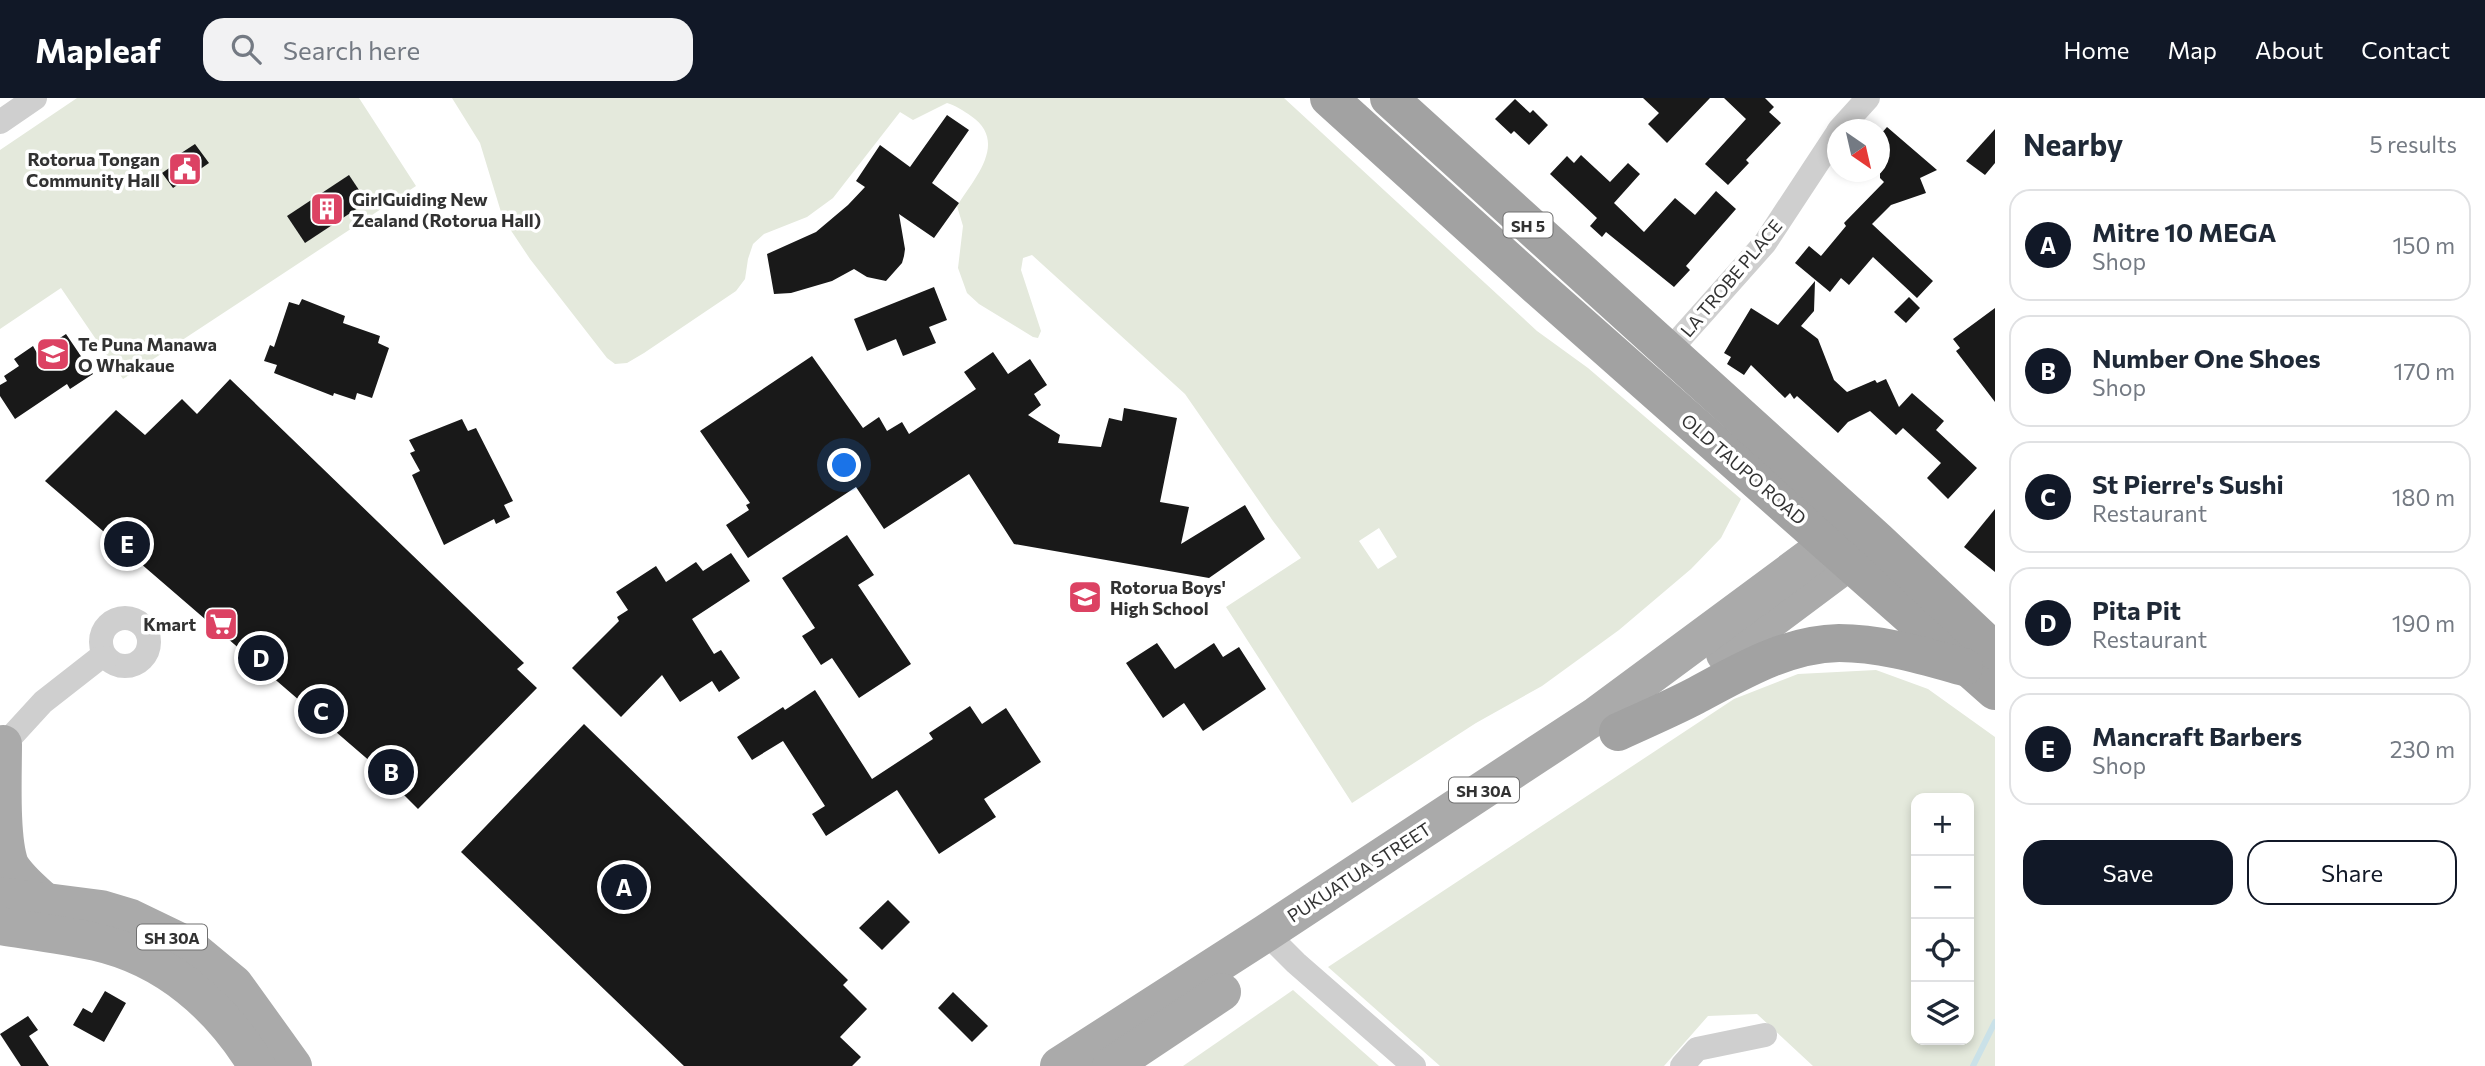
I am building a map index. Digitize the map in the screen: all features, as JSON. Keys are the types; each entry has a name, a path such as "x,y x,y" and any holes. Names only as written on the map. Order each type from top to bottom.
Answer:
{"highway":[{"name":"OLD TAUPO ROAD","path":"1328,98 1492,247 1853,542"},
{"path":"1353,98 1366,113 1377,141"},
{"name":"OLD TAUPO ROAD","path":"1389,98 1668,352 1853,542 1987,670"},
{"name":"OLD TAUPO ROAD","path":"1492,247 1520,257 1550,276 1634,350 1651,357 1668,352"},
{"path":"1618,732 1762,662 1787,652 1814,646 1861,644 1987,670"}],"main road":[{"name":"PUKUATUA STREET","path":"1059,1066 1275,942 1618,732 1817,587 1853,542"},
{"name":"PUKUATUA STREET","path":"1111,1066 1275,942 1597,715 1853,542"},
{"path":"2,746 3,827 10,864 44,901"},
{"name":"SH 30A","path":"0,896 102,909 131,918 187,945 234,984 293,1066"},
{"name":"SH 30A","path":"0,926 96,942 155,964 181,980 208,1002 230,1026 257,1066"}],"street":[{"path":"0,122 36,98"},
{"name":"LA TROBE PLACE","path":"1849,119 1868,98"},
{"name":"LA TROBE PLACE","path":"1668,352 1765,243 1827,148"},
{"path":"2,746 43,702 98,659 106,658"},
{"path":"1275,942 1414,1066"},
{"path":"1682,1066 1697,1049 1765,1035"}],"shaded area":[{"path":"77,98 359,98 416,186 123,379 61,288 0,329 0,150"},
{"path":"452,98 1284,98 1537,331 1588,368 1741,499 1721,538 1691,569 1619,630 1542,686 1476,723 1352,803 1226,607 1301,558 1185,394 1032,255 1023,258 1021,270 1041,331 1038,338 979,304 967,293 958,268 963,226 957,206 979,173 988,149 982,126 971,116 947,103 913,120 900,112 833,198 807,217 764,234 753,244 745,279 736,291 644,353 627,363 615,364 607,358 530,259 506,223 480,143","holes":["1379,528 1397,557 1378,569 1359,541"]},
{"path":"1876,670 1928,689 1995,737 1995,1066 1813,1066 1757,1014 1708,1016 1664,1066 1440,1066 1328,967 1734,699 1798,674"},
{"path":"1293,990 1379,1066 1183,1066"}],"building":[{"path":"1643,98 1710,98 1667,143 1648,124 1659,113"},
{"path":"1724,98 1765,98 1774,107 1769,112 1781,123 1746,160 1749,163 1728,185 1705,164 1746,119"},
{"path":"1515,99 1530,113 1533,110 1548,125 1529,145 1514,131 1511,134 1495,119"},
{"path":"947,115 969,130 932,183 959,203 934,238 899,214 904,256 902,263 886,281 867,277 854,269 832,281 791,293 774,294 767,254 816,232 848,205 865,187 856,181 880,145 910,167"},
{"path":"1995,129 1995,163 1985,175 1966,161"},
{"path":"1890,130 1937,170 1920,178 1926,193 1891,205 1872,224 1933,281 1917,298 1873,257 1849,285 1841,278 1830,292 1795,263 1809,246 1821,256 1846,226 1844,223 1884,182 1890,182"},
{"name":"Rotorua Tongan Community Hall","path":"195,144 209,163 173,188 162,173 175,164 172,159"},
{"path":"1581,155 1610,182 1628,163 1640,174 1614,203 1644,232 1675,198 1695,215 1716,191 1736,209 1686,266 1690,270 1674,287 1606,232 1602,237 1590,226 1597,218 1550,174 1567,156 1574,163"},
{"name":"GirlGuiding New Zealand (Rotorua Hall)","path":"349,175 367,202 305,243 287,216"},
{"path":"1815,281 1814,311 1801,326 1818,339 1834,380 1847,392 1875,380 1877,383 1886,379 1899,407 1912,393 1944,421 1936,430 1977,468 1948,499 1927,478 1941,463 1903,428 1896,435 1870,411 1848,422 1838,433 1797,396 1794,399 1790,393 1785,398 1751,365 1744,375 1727,364 1731,357 1724,353 1751,308 1778,325"},
{"path":"934,287 947,320 929,327 936,343 903,356 896,339 867,351 854,319"},
{"path":"1909,297 1920,308 1906,323 1894,312"},
{"path":"302,299 345,316 343,323 380,336 378,343 389,348 372,398 357,393 355,400 334,393 333,396 274,373 277,365 264,361 270,345 274,347 289,302 299,305"},
{"path":"1995,308 1995,402 1956,351 1960,348 1953,339"},
{"path":"66,334 93,374 70,389 67,384 15,419 0,396 0,385 7,381 4,376 19,366 14,359 33,346 37,353"},
{"path":"993,352 1008,374 1030,359 1047,385 1034,394 1041,405 1028,415 1060,435 1058,443 1101,447 1109,418 1122,421 1124,408 1177,418 1160,502 1189,507 1181,544 1245,505 1265,539 1209,578 1014,544 969,474 884,529 856,487 748,558 726,525 749,510 746,505 750,503 700,431 812,356 863,428 879,417 887,431 902,422 909,434 976,389 964,372"},
{"path":"230,379 524,663 517,669 537,688 418,809 372,763 45,481 116,410 145,435 182,399 197,414"},
{"path":"462,419 468,431 476,428 513,501 504,505 510,517 496,524 494,519 444,545 412,475 420,471 410,453 415,451 409,440"},
{"path":"1995,509 1995,572 1964,547"},
{"path":"847,535 874,575 858,585 911,664 859,698 832,658 821,665 802,636 815,628 782,578"},
{"path":"731,553 750,581 692,619 714,654 721,650 740,678 719,692 712,681 680,702 662,675 621,717 572,668 619,621 617,617 628,610 616,592 656,566 666,582 696,562 703,571"},
{"path":"1157,643 1175,669 1214,643 1223,657 1239,647 1266,689 1203,731 1184,703 1163,718 1126,663"},
{"path":"815,690 872,779 933,739 929,733 970,706 982,724 1006,708 1041,762 984,799 996,817 939,854 897,790 826,836 812,814 825,806 783,741 752,760 737,737"},
{"path":"584,724 848,980 843,985 867,1009 840,1037 861,1057 852,1066 684,1066 461,852"},
{"path":"888,900 910,922 882,950 859,928"},
{"path":"105,991 126,1003 104,1042 73,1025 83,1008 92,1013"},
{"path":"953,992 988,1026 972,1042 938,1008"},
{"path":"28,1016 38,1030 29,1036 49,1066 21,1066 0,1034"}],"waterway":[{"path":"1973,1066 1995,1022"}],"place":[{"name":"Rotorua Tongan Community Hall","path":"185,169"},
{"name":"GirlGuiding New Zealand (Rotorua Hall)","path":"327,209"},
{"name":"Te Puna Manawa O Whakaue","path":"53,354"},
{"name":"Mancraft Barbers","path":"127,544"},
{"name":"Rotorua Boys' High School","path":"1085,597"},
{"name":"Kmart","path":"221,624"},
{"name":"Pita Pit","path":"261,658"},
{"name":"St Pierre's Sushi","path":"321,711"},
{"name":"Number One Shoes","path":"391,772"},
{"name":"Mitre 10 MEGA","path":"624,887"}]}
